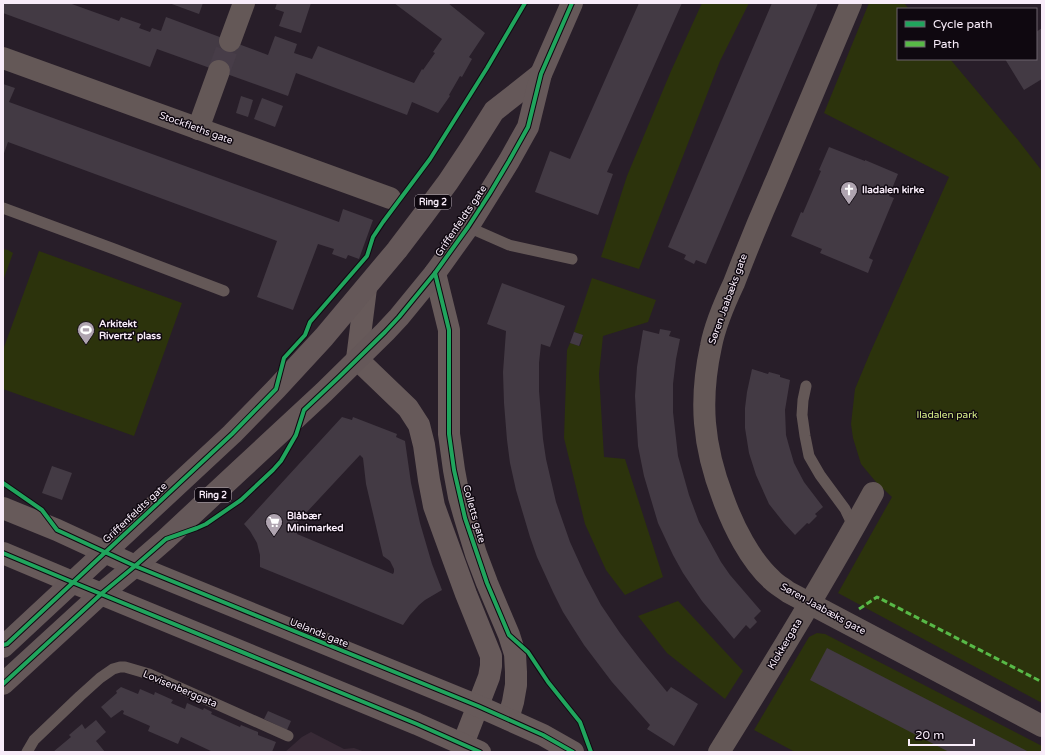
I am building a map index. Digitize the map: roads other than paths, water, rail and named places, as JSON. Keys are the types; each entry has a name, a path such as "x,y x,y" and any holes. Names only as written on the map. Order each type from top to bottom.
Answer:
{"main road":[{"name":"Griffenfeldts gate","path":"3,684 260,452 399,317 468,227 510,161 528,127 541,74 572,3"},
{"name":"Griffenfeldts gate","path":"3,647 250,417 366,288 422,217 470,149 494,111 541,74"},
{"name":"Colletts gate","path":"434,273 449,330 449,434 459,497 464,518 479,561 509,635 515,654 516,685 508,719"},
{"path":"3,553 472,748 478,706 489,677 491,656 466,594 436,512 419,425 408,408 357,359 366,288"},
{"name":"Uelands gate","path":"3,508 57,530 135,566 478,706 543,735 573,752"}],"street":[{"path":"230,41 244,3"},
{"name":"Søren Jaabæks gate","path":"851,3 754,231 721,312 711,345 706,375 704,405 706,437 715,479 728,514 758,564 772,580 788,592 1042,726"},
{"name":"Stockfleths gate","path":"3,58 390,198"},
{"path":"198,129 219,71"},
{"name":"Klokkergata","path":"719,752 810,603 873,493"}],"lane":[{"path":"3,208 224,291"},
{"path":"468,227 509,244 572,259"},
{"path":"806,386 802,415 804,436 810,456 820,475 844,510 854,528"},
{"name":"Lovisenberggata","path":"28,752 34,740 80,696 100,678 113,669 120,667 149,674 288,736"}],"tunnel":[{"path":"219,71 230,41"}],"place":[{"name":"Iladalen kirke","path":"849,205"},
{"name":"Arkitekt Rivertz' plass","path":"86,345"},
{"name":"Blåbær Minimarked","path":"274,537"}],"park label":[{"name":"Iladalen park","path":"947,415"}]}
